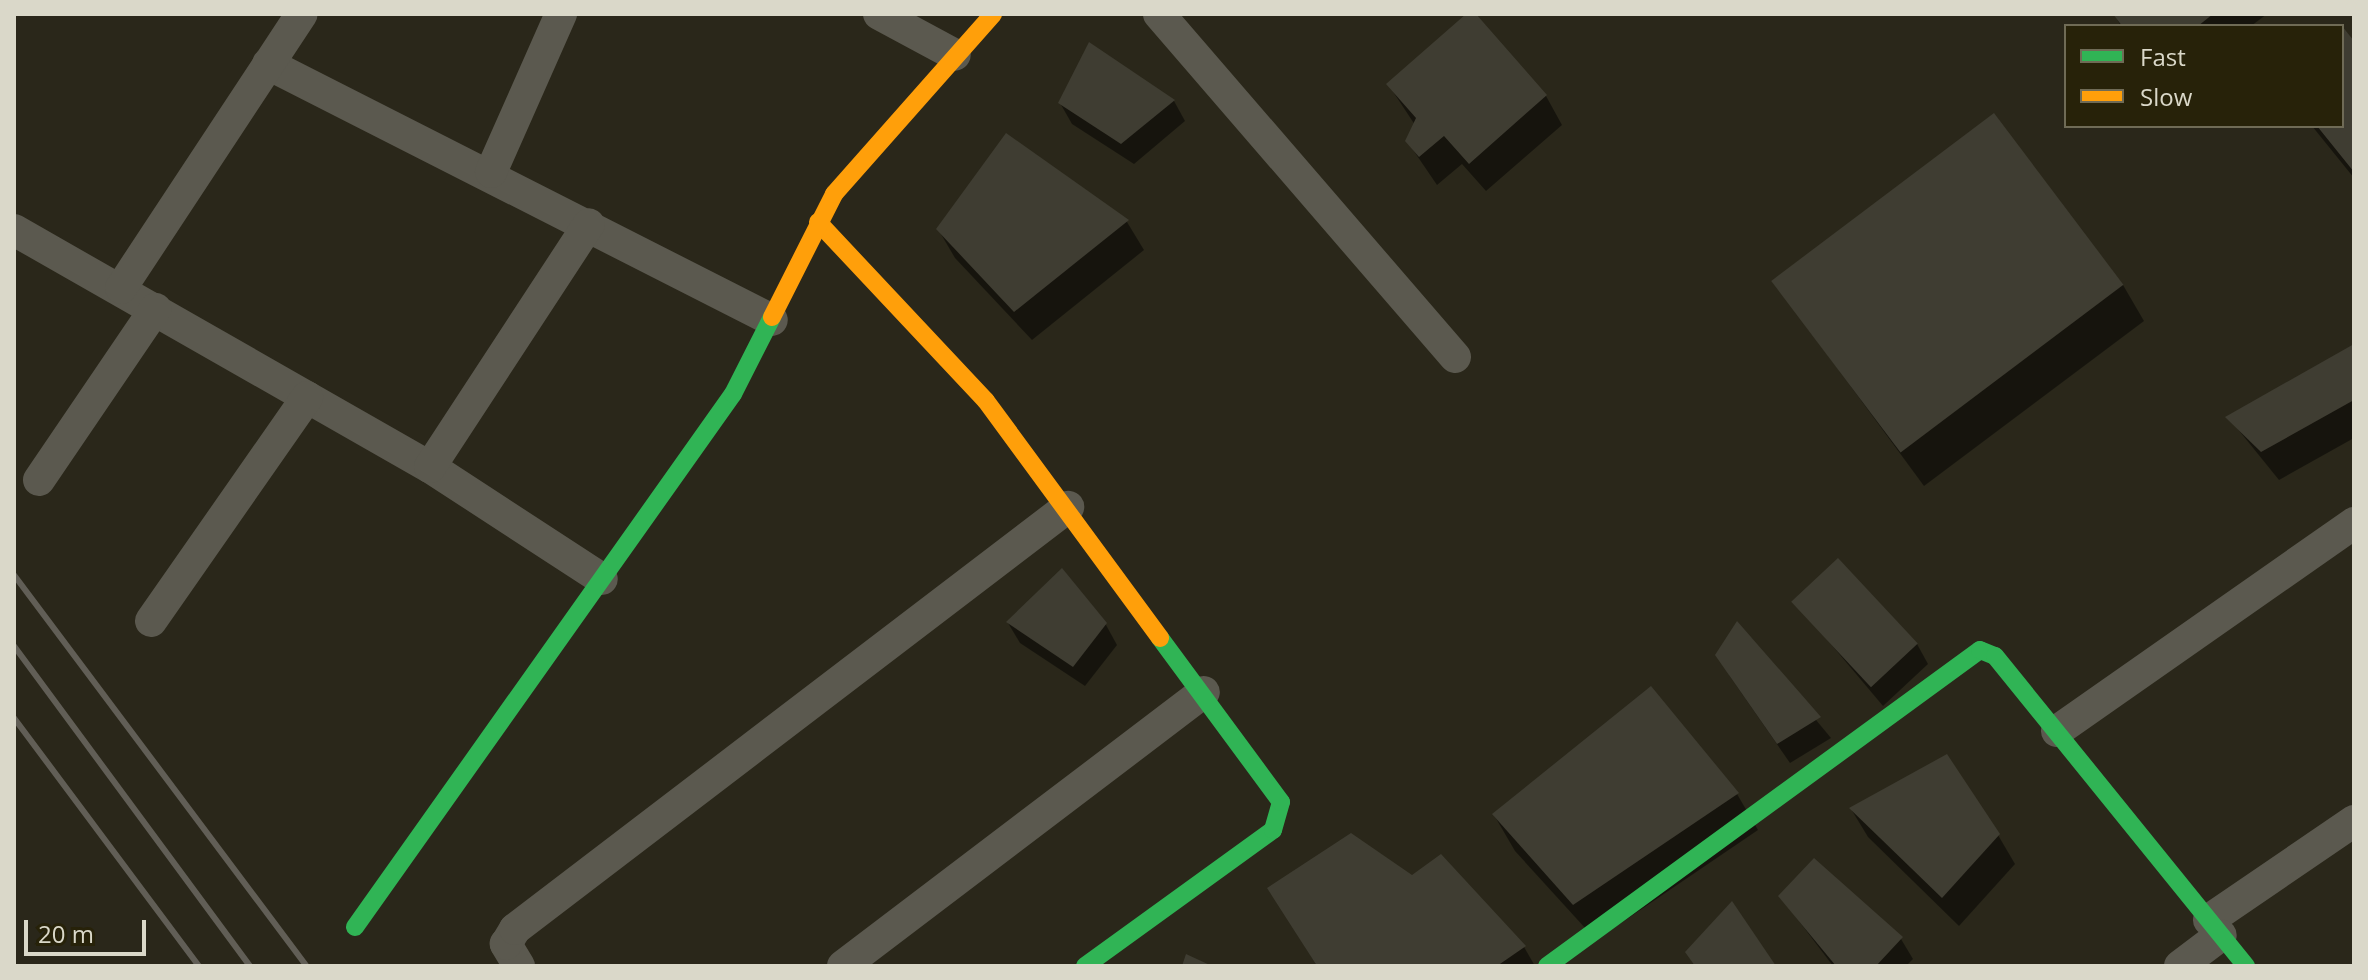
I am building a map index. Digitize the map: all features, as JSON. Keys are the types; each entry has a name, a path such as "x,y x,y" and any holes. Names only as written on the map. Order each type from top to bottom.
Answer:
{"street":[{"path":"121,288 302,14"},
{"path":"491,172 561,14"},
{"path":"879,14 955,55"},
{"path":"355,927 733,394 818,222 848,175 993,14"},
{"path":"1159,14 1455,357"},
{"path":"268,64 491,172 772,320"},
{"path":"818,222 986,401 1275,787 1280,821 1085,966"},
{"path":"430,467 589,224"},
{"path":"14,230 121,288 430,467 602,579"},
{"path":"39,480 155,309"},
{"path":"151,621 307,397"},
{"path":"519,966 506,944 515,929 1068,507"},
{"path":"2057,731 2354,523"},
{"path":"1547,966 1980,650 1995,656 2246,966"},
{"path":"843,966 1204,692"},
{"path":"2180,966 2215,927 2354,821"}],"building":[{"path":"1466,14 1476,14 1547,95 1469,164 1444,136 1419,157 1405,141 1416,118 1386,84"},
{"path":"2113,14 2213,14 2200,24 2120,24"},
{"path":"2344,28 2354,41 2354,172 2319,128 2344,128"},
{"path":"1089,42 1175,100 1121,144 1058,103"},
{"path":"1994,113 2123,285 1901,453 1771,281"},
{"path":"1006,133 1129,220 1014,312 936,229"},
{"path":"2354,344 2354,400 2261,452 2225,417"},
{"path":"1838,558 1918,644 1871,687 1791,602"},
{"path":"1062,568 1107,623 1073,667 1006,622"},
{"path":"1737,621 1821,717 1777,744 1715,655"},
{"path":"1651,686 1739,793 1573,905 1492,814"},
{"path":"1947,754 2000,834 1942,898 1849,808"},
{"path":"1351,833 1412,875 1441,854 1526,946 1497,966 1317,966 1267,888"},
{"path":"1814,858 1903,937 1876,966 1836,966 1778,896"},
{"path":"1732,901 1776,966 1695,966 1685,952"},
{"path":"1186,954 1212,966 1182,966"}],"railway":[{"path":"14,575 306,966"},
{"path":"14,646 250,966"},
{"path":"14,718 199,966"}],"traffic: fast":[{"path":"355,927 733,394 772,317"},
{"path":"1085,966 1273,830 1281,802 1160,638"},
{"path":"1547,966 1980,650 1995,656 2246,966"}],"traffic: slow":[{"path":"772,317 834,194 993,14"},
{"path":"818,222 986,401 1160,638"}]}
